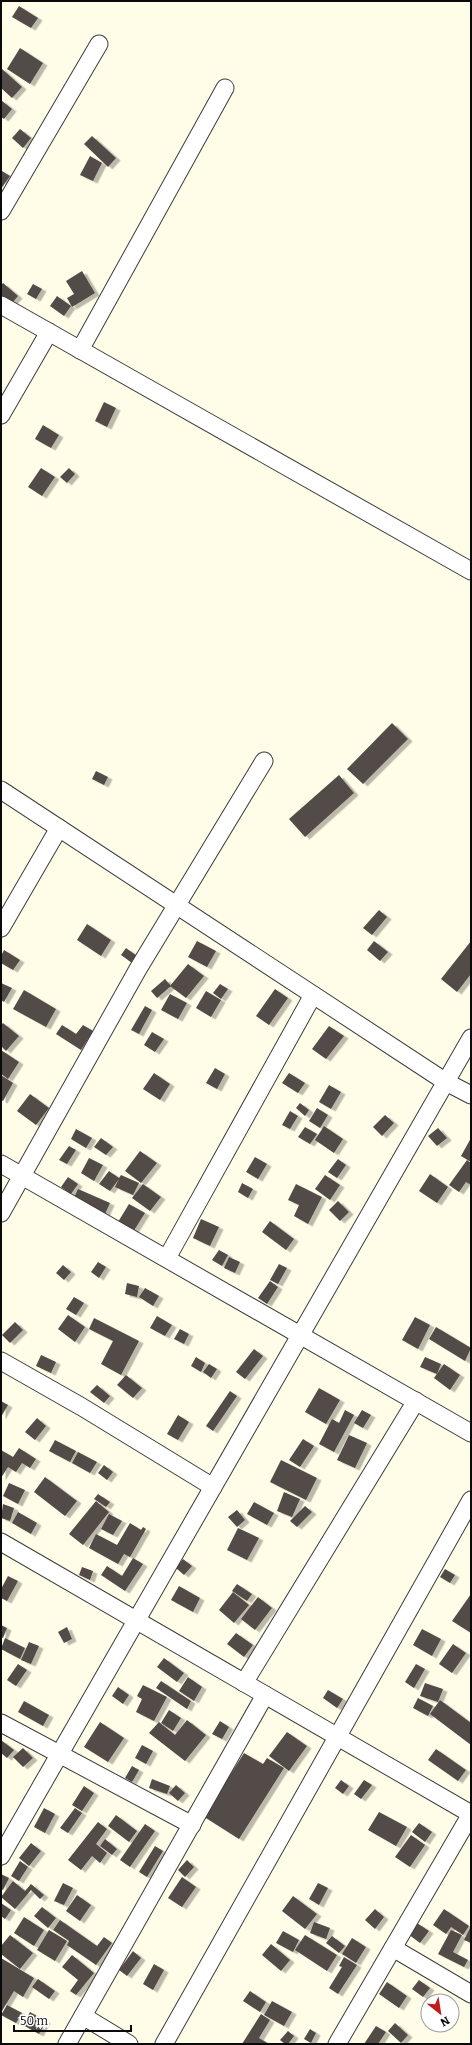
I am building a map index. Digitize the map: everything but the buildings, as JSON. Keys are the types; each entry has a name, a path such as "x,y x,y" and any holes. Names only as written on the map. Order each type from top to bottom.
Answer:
{"street":[{"path":"1,212 99,44"},
{"path":"80,350 225,88"},
{"path":"1,305 471,571"},
{"path":"1,415 49,332"},
{"path":"1,1213 138,969 264,761"},
{"path":"1,790 446,1082 471,1095"},
{"path":"1,928 59,828"},
{"path":"167,1258 313,995"},
{"path":"1,1856 471,1038"},
{"path":"1,1164 471,1432"},
{"path":"1,1361 82,1407 213,1487"},
{"path":"244,1683 416,1401"},
{"path":"164,2044 471,1500"},
{"path":"1,1542 471,1814 337,2044"},
{"path":"67,2044 265,1695"},
{"path":"1,1723 192,1824"},
{"path":"393,1948 471,1994"},
{"path":"83,2016 129,2044"}]}
